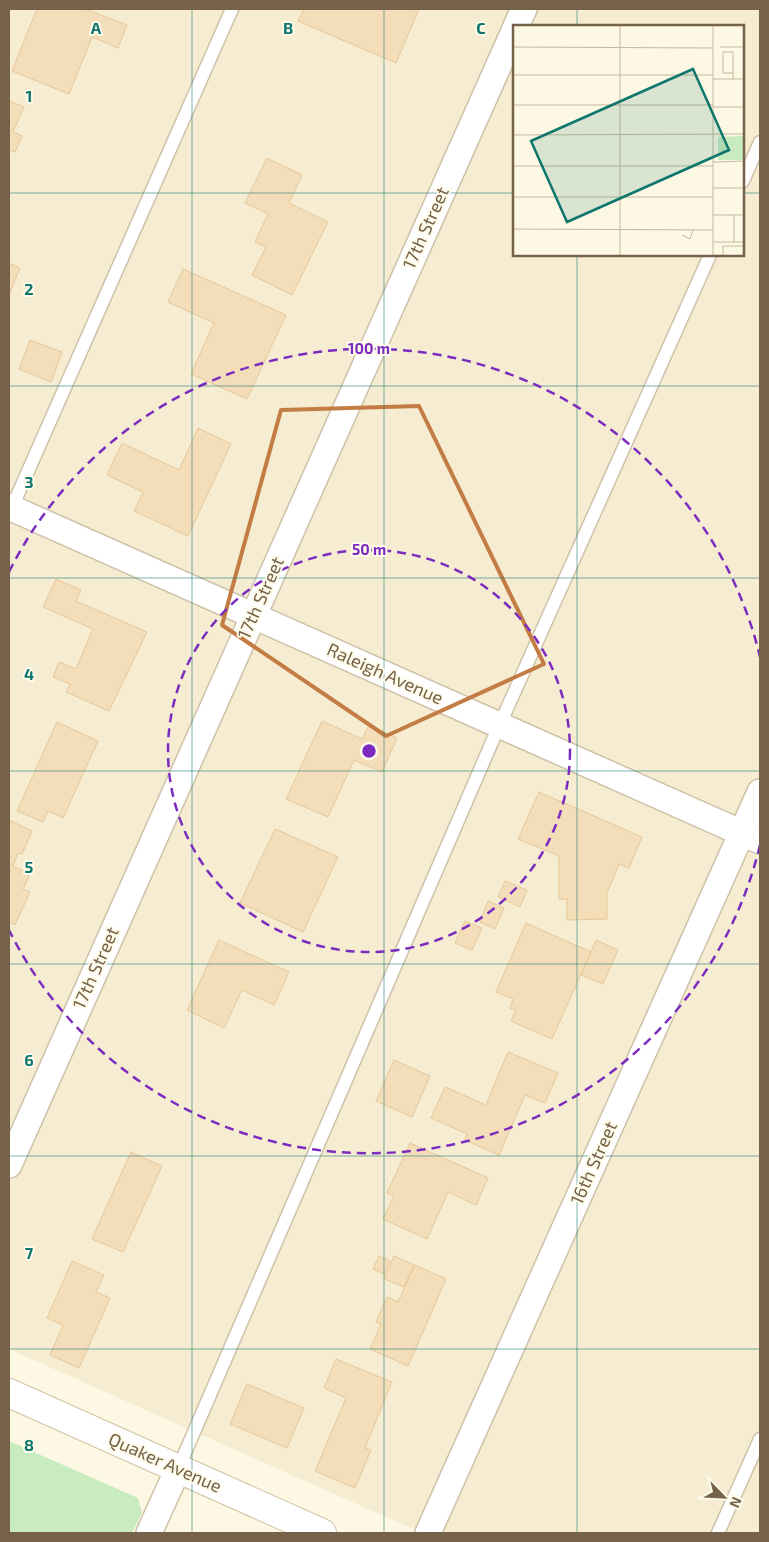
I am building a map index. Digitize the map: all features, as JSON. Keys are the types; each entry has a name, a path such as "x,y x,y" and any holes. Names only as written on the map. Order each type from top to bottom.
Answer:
{"main road":[{"name":"Quaker Avenue","path":"9,1394 322,1533"}],"street":[{"path":"516,25 524,9"},
{"name":"17th Street","path":"9,1165 513,33"},
{"name":"Raleigh Avenue","path":"10,510 751,837"},
{"name":"16th Street","path":"428,1533 751,837 760,792"},
{"path":"149,1533 178,1469"}],"lane":[{"path":"10,510 232,9"},
{"path":"744,179 760,142"},
{"path":"178,1469 500,725 710,256"},
{"path":"718,1533 760,1438"}],"highlighted area":[{"path":"419,406 544,664 386,736 222,625 281,410"}],"shaded area":[{"path":"9,9 760,9 760,1533 422,1533 9,1349"}],"green space":[{"path":"9,1441 138,1498 142,1513 132,1533 9,1533"}],"building":[{"path":"37,9 85,9 127,25 118,48 92,37 69,94 12,71"},
{"path":"304,9 419,9 396,63 298,21"},
{"path":"9,101 24,107 13,132 22,136 15,152 9,150"},
{"path":"267,158 302,175 289,203 328,222 292,295 252,275 266,247 255,242 268,214 245,203"},
{"path":"9,263 20,268 9,295"},
{"path":"183,269 286,315 247,399 191,374 214,323 168,302"},
{"path":"30,340 62,352 51,382 19,369"},
{"path":"198,428 231,444 188,536 134,511 143,492 107,475 122,443 179,470"},
{"path":"56,579 81,590 76,601 147,632 109,711 66,692 70,684 53,677 59,662 76,669 93,629 43,607"},
{"path":"322,721 362,739 369,725 397,738 382,772 354,760 328,817 286,799"},
{"path":"57,722 98,741 63,818 48,811 43,822 17,811"},
{"path":"539,792 642,837 629,868 619,864 607,893 607,919 567,920 567,899 559,899 559,856 518,839"},
{"path":"9,820 32,831 22,854 18,853 13,866 30,874 23,889 30,892 15,925 9,922"},
{"path":"275,829 338,857 303,932 240,903"},
{"path":"505,881 527,890 520,907 498,897"},
{"path":"488,901 504,908 495,929 480,922"},
{"path":"465,921 482,928 472,950 455,943"},
{"path":"526,923 591,952 552,1039 511,1021 516,1010 510,1008 513,999 496,992"},
{"path":"219,940 289,972 274,1005 242,990 224,1028 187,1010"},
{"path":"596,940 618,950 603,984 581,975"},
{"path":"508,1052 558,1073 545,1103 525,1095 499,1155 465,1140 467,1134 431,1118 445,1087 486,1105"},
{"path":"394,1060 430,1076 412,1117 376,1101"},
{"path":"410,1143 488,1178 476,1205 448,1192 427,1239 383,1219 394,1196 387,1193"},
{"path":"131,1152 162,1166 123,1252 92,1239"},
{"path":"379,1256 390,1261 384,1274 373,1269"},
{"path":"394,1256 414,1265 404,1287 384,1279"},
{"path":"72,1261 104,1275 96,1292 110,1298 79,1368 50,1355 63,1325 47,1318"},
{"path":"415,1265 446,1279 408,1366 370,1349 381,1324 376,1322 387,1297 398,1302"},
{"path":"336,1359 392,1382 365,1448 371,1450 355,1488 315,1471 346,1398 324,1388"},
{"path":"247,1384 304,1408 287,1448 230,1424"}]}
